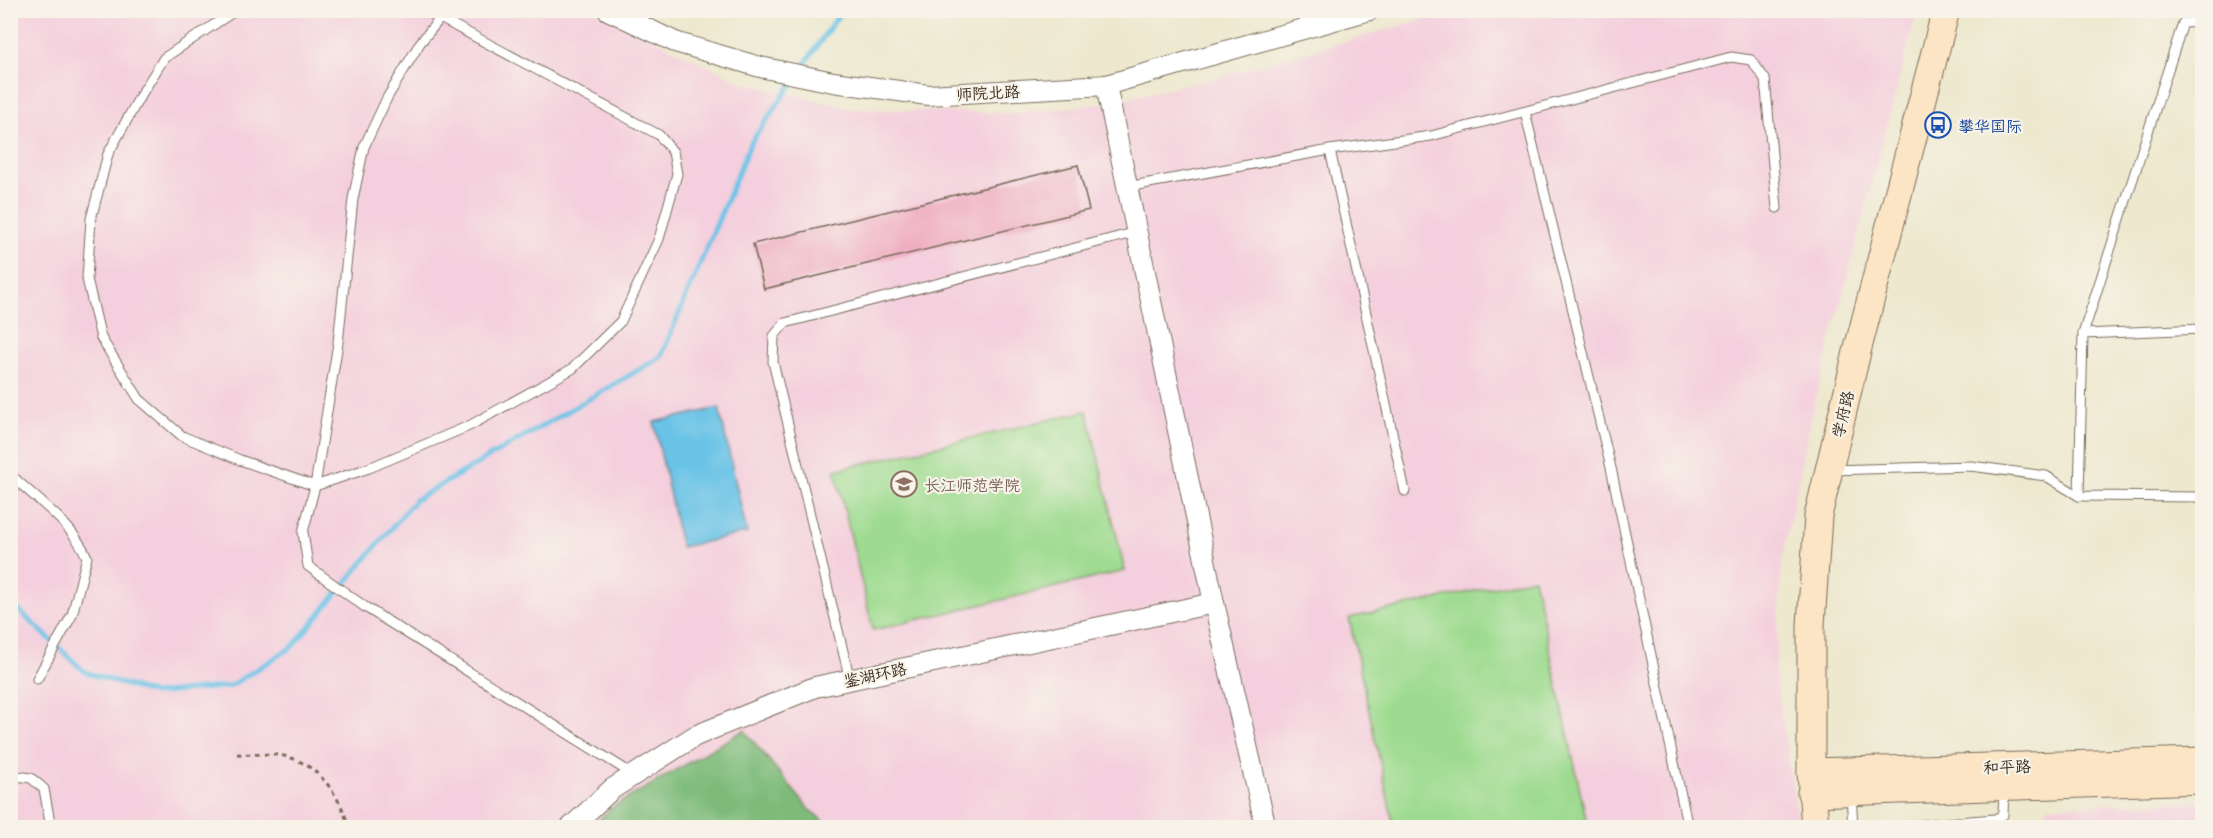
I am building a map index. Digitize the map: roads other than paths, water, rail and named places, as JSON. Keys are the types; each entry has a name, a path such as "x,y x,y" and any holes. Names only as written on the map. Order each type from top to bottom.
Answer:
{"street":[{"name":"师院北路","path":"608,10 675,42 760,67 832,82 928,95 1106,85 1370,10"},
{"name":"学府路","path":"1815,828 1811,782 1811,625 1818,516 1857,352 1946,10"},
{"path":"1106,85 1214,603 1266,828"},
{"name":"鉴湖环路","path":"570,828 612,789 695,736 815,687 1214,603"},
{"name":"和平路","path":"1811,782 2202,761"},
{"name":"和平路","path":"1811,782 1850,791 2202,780"}],"lane":[{"path":"236,10 164,58 138,98 108,154 91,219 87,279 101,338 139,399 182,436 240,460 315,486 369,468 469,426 572,369 621,321 659,238 677,174 673,152 659,135 444,14 424,10"},
{"path":"444,14 420,43 387,98 364,147 353,199 338,343 315,486 303,532 308,566 366,607 634,775"},
{"path":"2079,496 2083,334 2183,23 2202,22"},
{"path":"1127,187 1330,150 1431,136 1731,57 1751,60 1765,79 1778,208"},
{"path":"1525,112 1611,468 1688,828"},
{"path":"1330,150 1405,491"},
{"path":"850,680 773,362 774,336 785,323 1137,232"},
{"path":"2083,334 2202,329"},
{"path":"1829,470 1971,466 2046,476 2079,496 2202,497"},
{"path":"10,474 67,524 79,539 87,557 72,615 37,679"},
{"path":"10,775 31,778 44,789 51,828"},
{"path":"1850,791 1853,827 1884,827 1995,819 2003,815 2004,786"}],"water":[{"path":"719,408 747,533 681,547 654,422"}],"waterway":[{"path":"800,71 842,10"},
{"path":"10,602 85,672 154,694 230,686 292,647 415,500 661,357 750,144 795,79"}],"place":[{"name":"攀华国际","path":"1938,125"},
{"name":"长江师范学院","path":"904,484"}]}
